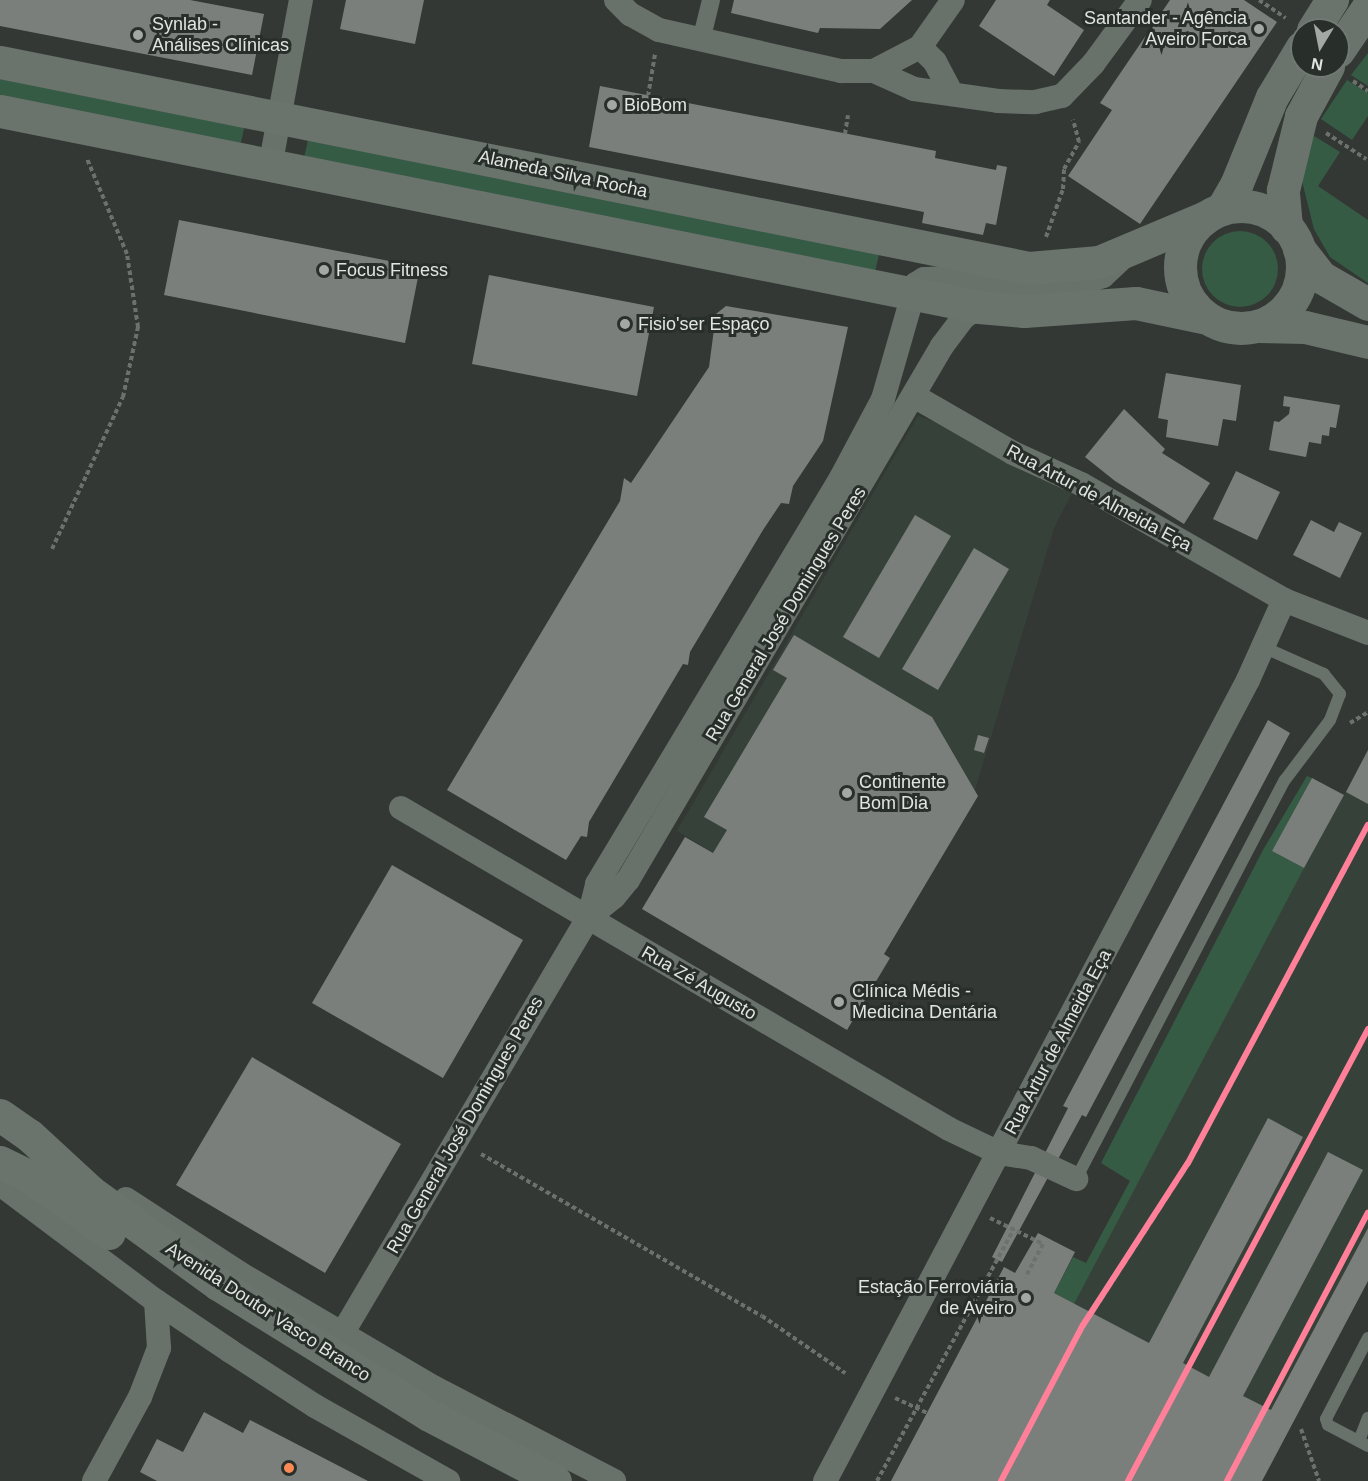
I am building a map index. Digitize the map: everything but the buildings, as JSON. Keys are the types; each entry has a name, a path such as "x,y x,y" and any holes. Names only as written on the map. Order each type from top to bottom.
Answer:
{"main road":[{"path":"1316,18 1332,0"},
{"path":"1350,33 1368,7"},
{"path":"1207,318 1192,304 1183,286 1179,267 1183,247 1193,229 1215,212 1236,185 1290,59"},
{"name":"Alameda Silva Rocha","path":"0,62 280,116 1004,264 1075,266 1127,253 1215,212"},
{"path":"1257,326 1275,318 1289,305 1300,278 1283,190 1301,116 1322,78"},
{"path":"0,111 979,308 1044,311 1136,303 1207,318 1240,328 1305,327 1368,342"},
{"path":"1215,212 1255,208 1293,238 1321,277 1368,304"},
{"name":"Avenida Doutor Vasco Branco","path":"0,1115 29,1135 90,1192 218,1284 429,1415 555,1481"},
{"name":"Avenida Doutor Vasco Branco","path":"0,1162 29,1176 204,1299 420,1433 510,1481"}],"street":[{"path":"270,167 301,0"},
{"path":"616,0 630,14 659,30 701,41 841,71 874,71 915,89 951,92 998,101 1035,102 1062,96 1093,64 1140,0"},
{"path":"701,41 711,0"},
{"path":"874,71 920,47 953,0"},
{"path":"920,47 935,62 951,92"},
{"name":"Alameda Silva Rocha","path":"911,296 916,284 935,278 1011,289 1073,284 1103,276 1127,253"},
{"name":"Rua General José Domingues Peres","path":"342,1334 589,917 597,884 830,498 878,410 911,296"},
{"name":"Rua General José Domingues Peres","path":"589,917 614,897 628,880 952,331 979,308"},
{"name":"Rua Artur de Almeida Eça","path":"914,396 1013,453 1081,484 1284,600 1368,633"},
{"name":"Rua Artur de Almeida Eça","path":"825,1481 884,1392 999,1153 1263,647 1284,600"},
{"name":"Rua Zé Augusto","path":"401,808 916,1110 999,1153 1031,1158 1076,1179"},
{"path":"29,1135 241,1274 342,1334 433,1387 614,1481"},
{"path":"0,1184 156,1301 315,1406 448,1481"},
{"path":"99,1480 140,1396 159,1348 156,1301"}],"lane":[{"path":"1076,1179 1285,780 1330,720 1340,694 1324,674 1263,647"},
{"path":"1368,1338 1326,1419 1328,1425 1364,1444 1368,1418"}],"path":[{"path":"1259,0 1290,24"},
{"path":"648,96 659,30"},
{"path":"845,134 848,115"},
{"path":"1301,116 1366,159"},
{"path":"1042,249 1063,189 1064,169 1080,141 1073,120"},
{"path":"52,549 123,397 138,327 127,254 100,196 77,127"},
{"path":"1343,725 1368,712"},
{"path":"481,1154 762,1316 845,1373"},
{"path":"990,1218 1043,1244 1025,1278"},
{"path":"877,1481 1014,1229"},
{"path":"884,1392 927,1413"},
{"path":"1301,1429 1319,1481"}],"shaded area":[{"path":"918,416 946,426 1072,493 1054,528 975,790 978,796 884,954 677,831"},
{"path":"1368,750 1368,1281 1262,1481 891,1481 1004,1267 1074,1304 1303,868 1272,851 1312,778 1344,795"}],"green space":[{"path":"1368,53 1368,86 1351,75"},
{"path":"0,76 245,124 239,151 0,103"},
{"path":"1347,80 1368,93 1368,116 1352,140 1321,119"},
{"path":"1314,136 1340,152 1318,186 1368,220 1368,283 1330,257 1314,229 1302,181 1305,156"},
{"path":"308,140 879,254 875,272 304,158"},
{"path":"1240,231 1254,234 1267,242 1275,255 1278,269 1275,283 1267,296 1254,304 1240,307 1226,304 1213,296 1205,283 1202,269 1205,255 1213,242 1226,234"},
{"path":"1307,776 1312,778 1272,851 1304,868 1074,1304 1054,1293 1073,1257 1086,1263 1130,1181 1101,1163 1263,850"}],"railway":[{"path":"1091,1313 1188,1163 1368,825"}],"transit line":[{"path":"1001,1481 1083,1325 1188,1163 1368,825"},
{"path":"1128,1481 1368,1029"},
{"path":"1227,1481 1368,1213"}],"place":[{"name":"Santander - Agência Aveiro Forca","path":"1259,29"},
{"name":"Synlab - Análises Clínicas","path":"138,35"},
{"name":"BioBom","path":"612,105"},
{"name":"Focus Fitness","path":"324,270"},
{"name":"Fisio'ser Espaço","path":"625,324"},
{"name":"Continente Bom Dia","path":"847,793"},
{"name":"Clínica Médis - Medicina Dentária","path":"839,1002"},
{"name":"Estação Ferroviária de Aveiro","path":"1026,1298"}]}
